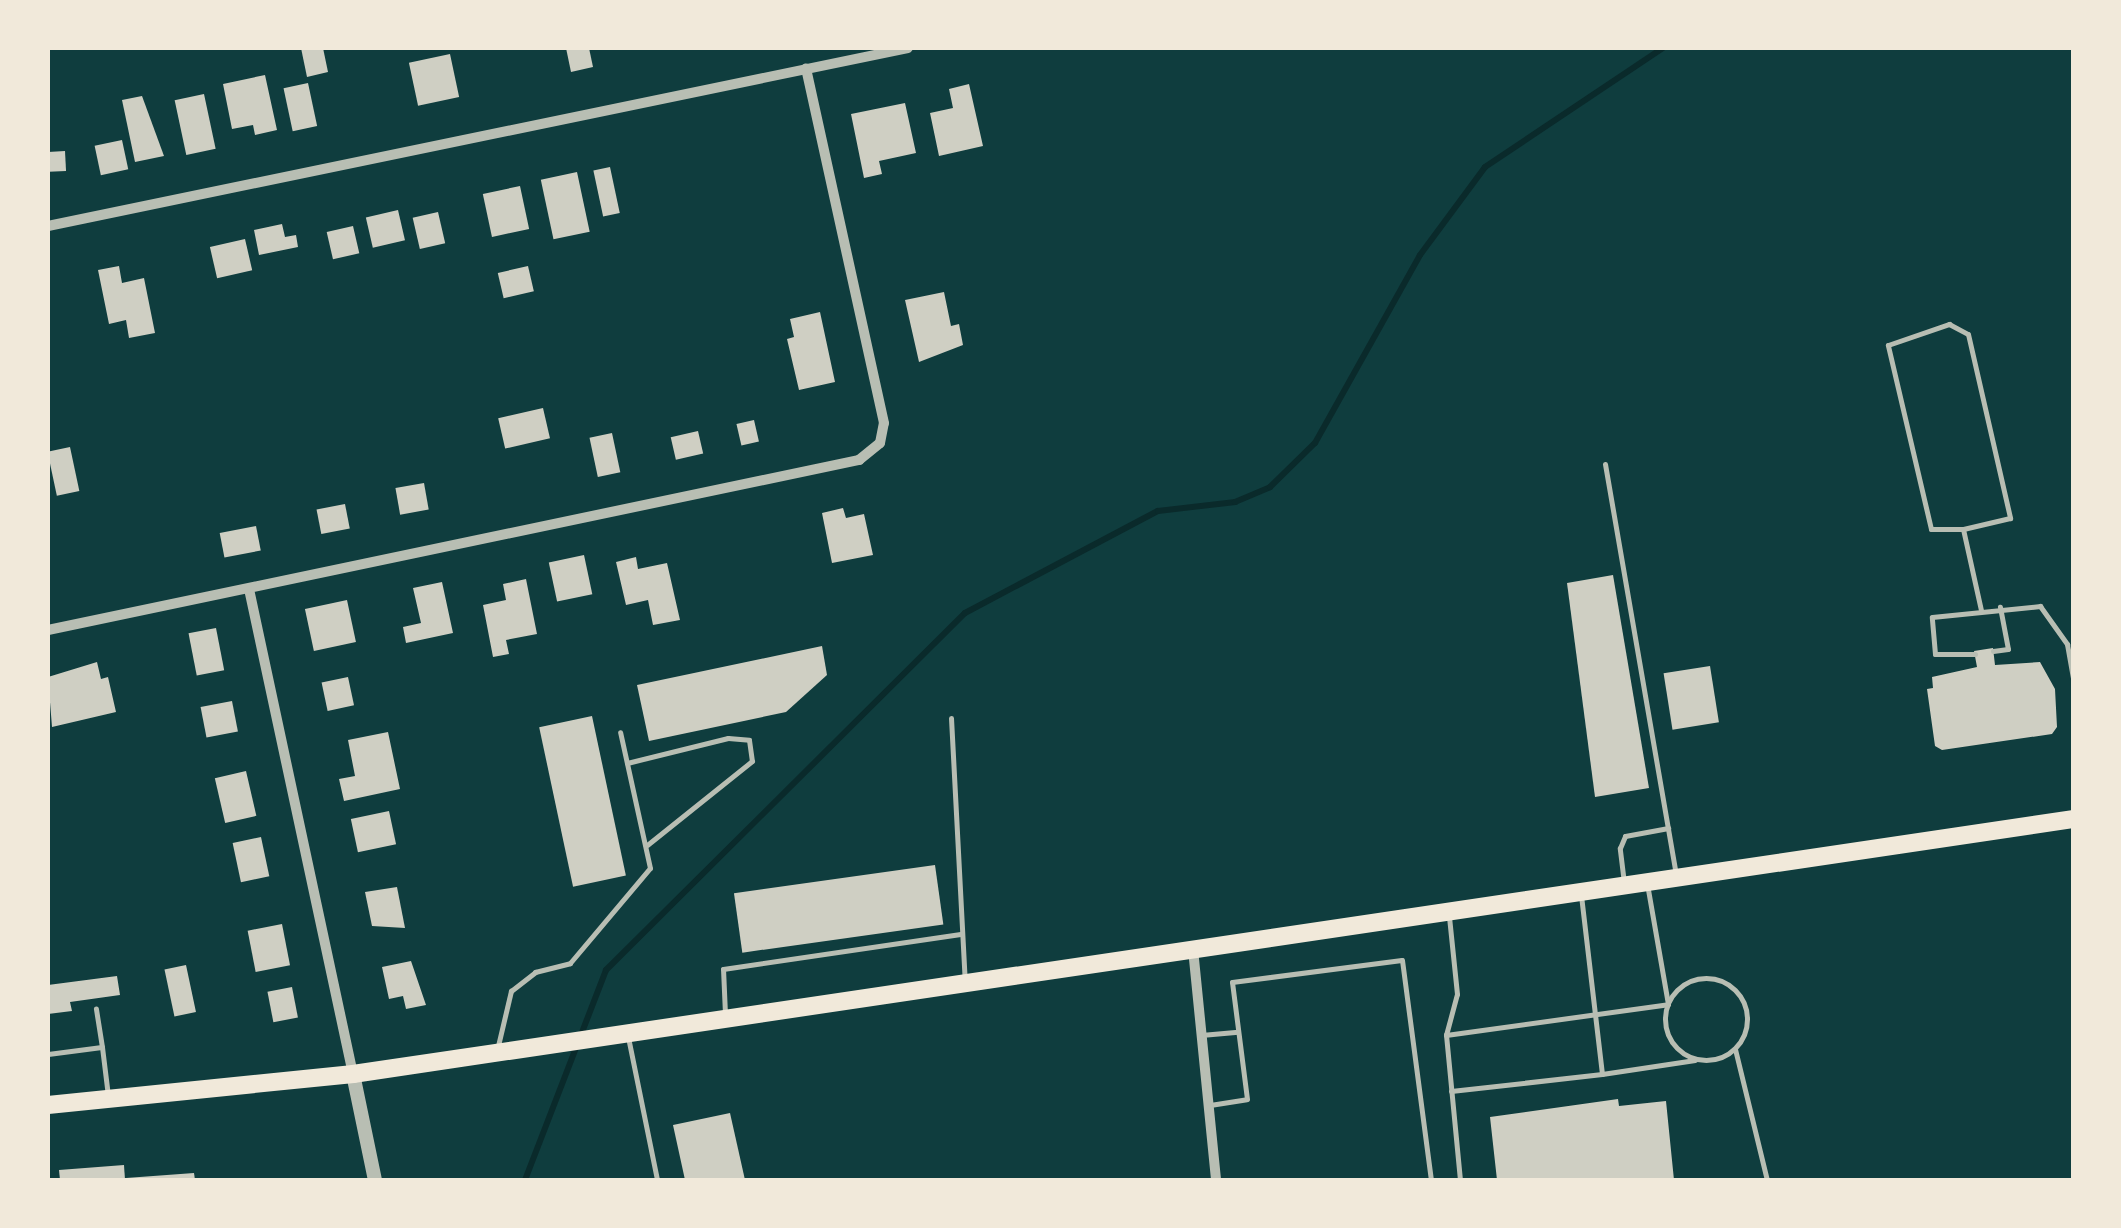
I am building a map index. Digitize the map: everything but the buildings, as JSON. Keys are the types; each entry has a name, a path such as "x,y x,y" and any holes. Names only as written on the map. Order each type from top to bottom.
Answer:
{"main road":[{"path":"48,1105 353,1074 2074,820"}],"street":[{"path":"48,226 908,48"},
{"path":"48,630 859,460 880,443 884,422 806,68"},
{"path":"249,589 375,1180"},
{"path":"1193,949 1216,1180"}],"lane":[{"path":"1949,324 1968,334 2010,518 1964,529 1931,528 1889,357 1892,340 1949,324"},
{"path":"1605,464 1677,878"},
{"path":"1964,529 1981,610"},
{"path":"1975,654 1935,654 1928,624 1932,616 2040,606 2054,617 2074,683"},
{"path":"1994,651 2008,649 2000,608"},
{"path":"951,718 960,934 966,984"},
{"path":"497,1053 511,990 535,972 570,963 641,886 650,868 620,732"},
{"path":"626,763 728,738 749,740 752,761 647,845"},
{"path":"1624,886 1620,848 1626,836 1668,828"},
{"path":"1647,883 1674,1045 1698,1059"},
{"path":"1581,892 1602,1074"},
{"path":"1448,912 1457,994 1446,1035 1460,1180"},
{"path":"725,1020 724,969 960,934"},
{"path":"1208,1105 1247,1098 1236,980 1402,960 1431,1180"},
{"path":"1446,1035 1668,1004 1700,978 1727,984 1748,1014 1735,1049 1766,1180"},
{"path":"96,1008 108,1098"},
{"path":"1201,1035 1238,1032"},
{"path":"628,1034 656,1180"},
{"path":"48,1054 102,1047"},
{"path":"1451,1091 1602,1074 1735,1049"}],"waterway":[{"path":"525,1180 606,970 965,613 1158,511 1235,502 1270,487 1315,443 1420,255 1485,167 1663,48"}]}
